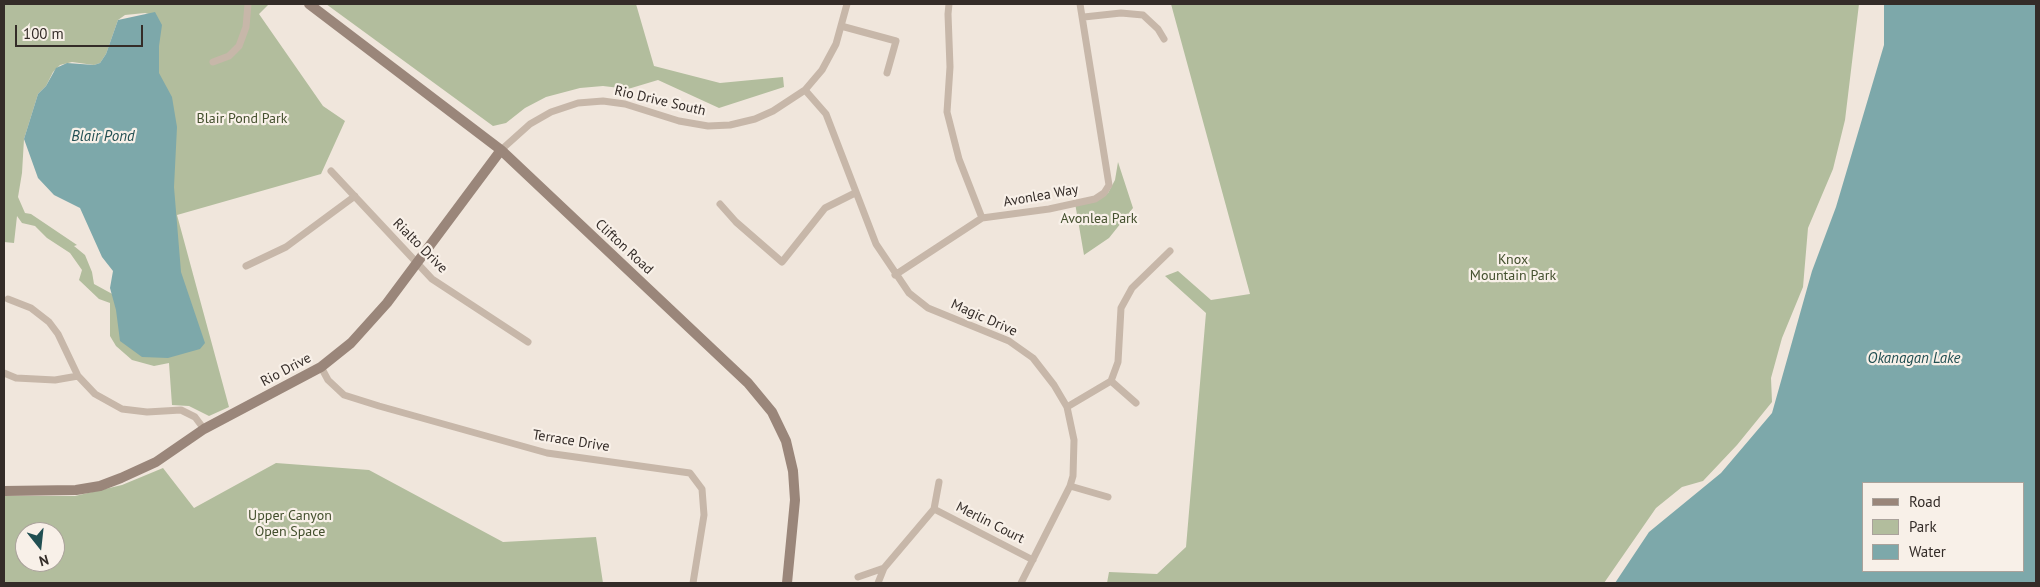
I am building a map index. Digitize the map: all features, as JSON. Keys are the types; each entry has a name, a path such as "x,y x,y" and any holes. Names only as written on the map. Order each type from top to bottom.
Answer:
{"street":[{"path":"213,62 229,56 239,46 246,27 248,4"},
{"name":"Clifton Road","path":"309,4 501,150 748,383 772,412 786,441 793,471 795,500 787,583"},
{"name":"Rio Drive South","path":"501,150 530,124 551,112 578,103 603,101 625,104 679,121 708,126 730,126 755,119 773,111 805,90 822,70 836,44 847,4"},
{"path":"950,4 948,14 950,67 947,112 959,159 982,218"},
{"name":"Avonlea Way","path":"895,274 982,218 1049,209 1095,199 1104,193 1109,185 1084,17 1080,4"},
{"path":"1084,17 1121,13 1143,15 1158,29 1164,39"},
{"path":"841,26 896,41 887,74"},
{"name":"Magic Drive","path":"805,90 826,114 876,244 909,293 928,308 1009,341 1034,358 1054,385 1067,407 1074,440 1074,461 1070,486 1021,583"},
{"name":"Rio Drive","path":"4,491 76,490 100,486 156,462 204,429 321,367 351,343 369,325 417,264 501,150"},
{"name":"Rialto Drive","path":"331,171 432,279 528,342"},
{"path":"720,204 736,222 782,262 825,208 855,193"},
{"path":"246,266 286,246 355,196"},
{"path":"1067,407 1111,381 1118,362 1122,308 1132,288 1170,251"},
{"path":"8,299 31,308 49,322 58,334 78,376 95,394 122,409 147,412 181,410 195,417 204,429"},
{"name":"Terrace Drive","path":"321,367 328,380 344,395 379,406 547,453 690,473 702,488 704,515 693,583"},
{"path":"4,373 16,378 55,380 78,376"},
{"path":"1111,381 1136,403"},
{"name":"Merlin Court","path":"878,583 884,568 934,509 939,482"},
{"path":"1070,486 1108,497"},
{"name":"Merlin Court","path":"934,509 1033,560"},
{"name":"Merlin Court","path":"858,578 884,568"}],"green space":[{"name":"Blair Pond Park","path":"4,4 269,4 259,14 323,106 345,121 321,174 177,215 229,407 209,416 189,406 172,405 169,363 154,366 132,360 116,346 110,336 110,303 99,299 79,280 82,270 70,253 47,238 35,226 22,223 17,216 14,243 4,242","holes":["149,14 163,101 116,296 94,284 92,272 85,255 74,246 77,245 31,214 25,213 18,197 22,173 24,139 38,94 46,86 53,72 60,65 72,62 94,65 100,63 106,54 118,20 125,15"]},
{"path":"326,4 636,4 654,66 720,83 783,77 784,87 719,108 658,80 628,89 603,86 580,88 546,97 525,108 506,123 493,126"},
{"name":"Knox Mountain Park","path":"1171,4 1859,4 1845,120 1833,169 1808,228 1803,287 1782,338 1771,378 1772,402 1737,445 1703,481 1682,487 1656,508 1604,583 1107,583 1109,572 1157,574 1186,547 1206,313 1165,276 1178,271 1211,300 1250,294"},
{"name":"Avonlea Park","path":"1118,162 1133,208 1109,238 1084,255 1075,203 1108,193 1115,180"},
{"name":"Upper Canyon Open Space","path":"276,463 369,470 503,542 596,537 603,583 4,583 4,496 75,496 122,485 163,468 194,508"}],"water":[{"name":"Okanagan Lake","path":"1884,4 2036,4 2036,583 1615,583 1649,532 1721,473 1772,413 1812,271 1836,207 1884,45"},
{"name":"Blair Pond","path":"155,12 162,25 159,46 159,73 172,97 177,127 174,187 181,272 205,343 200,349 168,358 142,357 120,341 116,310 110,288 113,271 102,257 80,208 54,195 38,178 24,139 38,94 46,86 56,68 67,63 94,65 100,63 106,54 118,20"}]}
